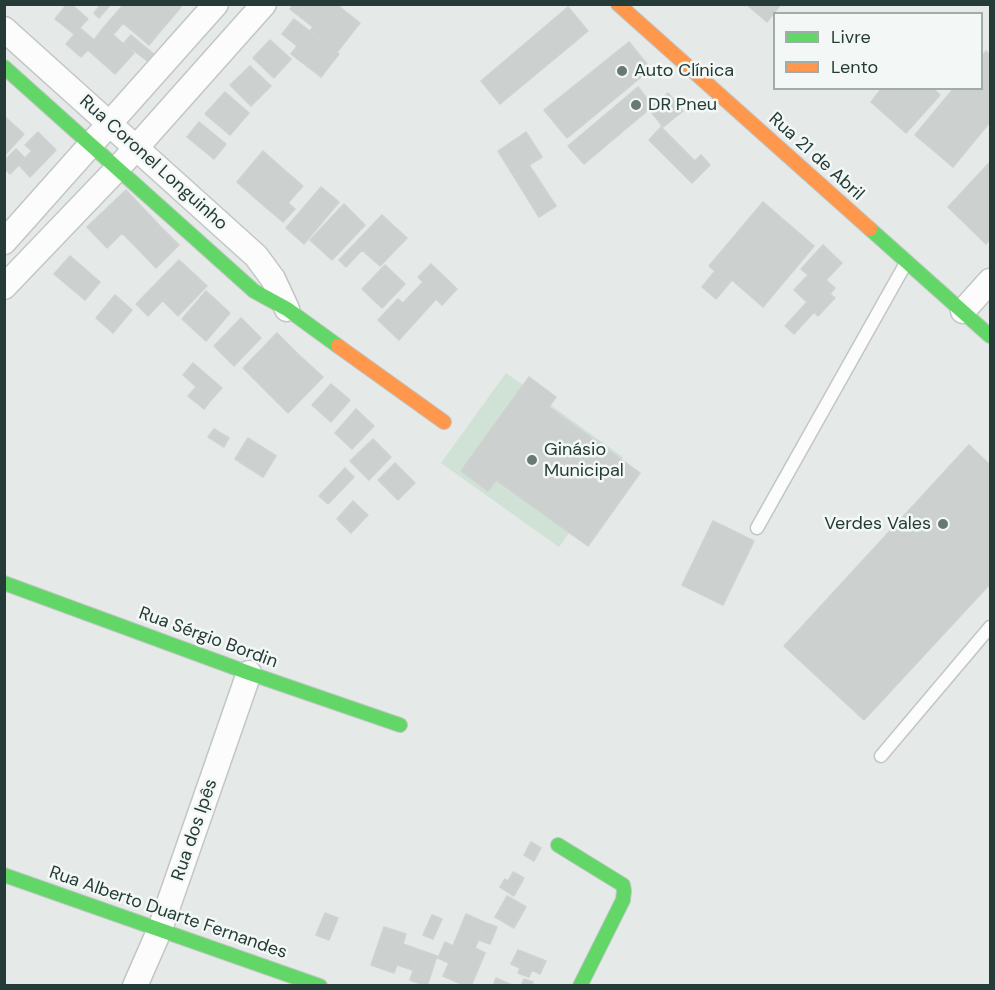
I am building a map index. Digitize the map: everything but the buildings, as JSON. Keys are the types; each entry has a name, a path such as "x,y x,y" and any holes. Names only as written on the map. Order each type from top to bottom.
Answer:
{"street":[{"path":"4,242 216,4"},
{"path":"6,284 118,168 264,4"},
{"name":"Rua 21 de Abril","path":"618,4 990,336"},
{"name":"Rua Coronel Longuinho","path":"4,29 256,256 273,279 287,309"},
{"path":"13,75 40,61"},
{"name":"Rua Coronel Longuinho","path":"13,75 254,291 287,309 444,422"},
{"path":"196,239 215,219"},
{"path":"963,311 990,281"},
{"name":"Rua Sérgio Bordin","path":"4,583 249,673 400,724"},
{"name":"Rua dos Ipês","path":"135,986 160,929 249,673"},
{"path":"558,845 623,885 624,891 623,900 580,986"},
{"name":"Rua Alberto Duarte Fernandes","path":"4,875 320,986"}],"lane":[{"path":"757,528 907,261"},
{"path":"881,756 990,627"}],"green space":[{"name":"Ginásio Municipal","path":"506,373 623,457 559,547 441,463"}],"traffic: fast":[{"path":"4,67 254,291 287,309 338,346"},
{"path":"870,229 990,336"},
{"path":"4,583 249,673 400,725"},
{"path":"558,845 623,885 624,891 623,900 580,986"},
{"path":"4,875 320,986"}],"traffic: slow":[{"path":"618,4 870,229"},
{"path":"338,346 444,422"}],"place":[{"name":"Auto Clínica","path":"622,71"},
{"name":"DR Pneu","path":"636,105"},
{"name":"Ginásio Municipal","path":"532,460"},
{"name":"Verdes Vales","path":"943,524"}]}
